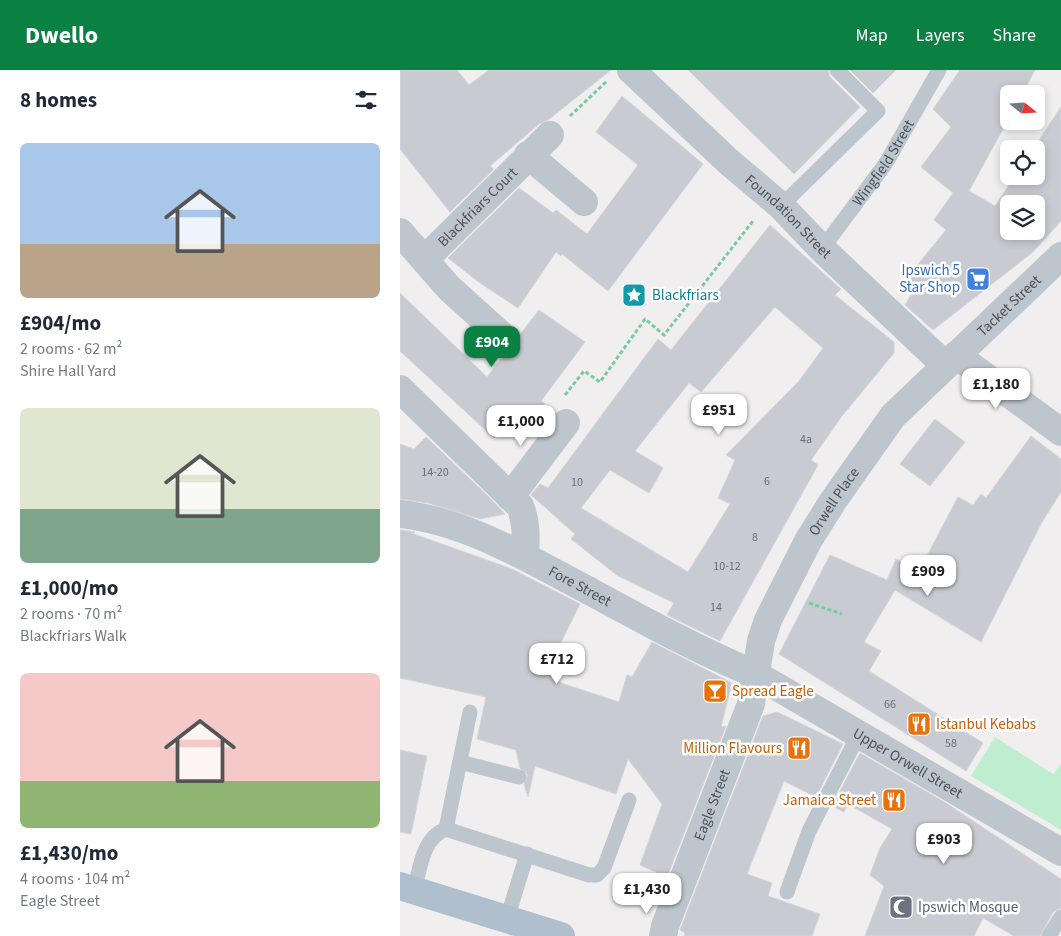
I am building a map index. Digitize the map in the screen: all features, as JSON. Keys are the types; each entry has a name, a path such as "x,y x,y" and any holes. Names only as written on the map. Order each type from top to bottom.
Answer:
{"main road":[{"path":"407,889 562,936"}],"street":[{"name":"Foundation Street","path":"621,73 781,206 822,249 951,360 1061,432"},
{"name":"Blackfriars Court","path":"426,258 550,135"},
{"name":"Blackfriars Court","path":"528,155 584,202"},
{"path":"400,232 426,258 449,288 500,334"},
{"name":"Tacket Street","path":"951,360 1061,256"},
{"name":"Orwell Place","path":"755,674 761,641 780,594 833,501 893,416 951,360"},
{"path":"400,389 520,506 527,532 525,556"},
{"path":"510,496 566,423"},
{"name":"Fore Street","path":"400,514 428,518 464,530 525,556 635,616 720,659 755,674"},
{"name":"Upper Orwell Street","path":"755,674 1061,852"},
{"name":"Eagle Street","path":"663,936 665,926 751,704 755,674"}],"lane":[{"path":"781,206 878,111 837,70"},
{"name":"Wingfield Street","path":"822,249 886,163 938,70"},
{"path":"446,829 470,712"},
{"path":"786,892 810,831 859,734"},
{"path":"460,762 518,777"},
{"path":"407,889 427,844 438,832 446,829 589,875 597,875 604,868 629,800"},
{"path":"507,919 527,854"},
{"path":"1049,936 1061,916"}],"path":[{"path":"550,135 621,73"},
{"path":"566,423 551,413 584,372 600,382 645,319 664,335 766,206 781,206"}],"green space":[{"path":"995,737 1053,774 1061,764 1061,830 971,776"}],"building":[{"path":"400,70 457,70 469,85 489,70 611,70 548,120 539,124 490,166 494,169 450,212 400,149"},
{"path":"688,70 828,70 830,77 860,107 794,174"},
{"path":"850,70 896,70 873,93"},
{"path":"960,70 1035,70 1027,85 1000,85 1000,130 1002,130 969,191 995,206 1000,198 1000,240 1044,240 1033,252 933,330 905,305 916,287 906,279 946,230 934,220 953,193 921,167 951,127 933,109"},
{"path":"622,96 703,164 608,291 562,254 561,256 556,252 518,308 480,283 448,258 519,188 553,213 556,210 587,234 638,165 596,132"},
{"path":"1061,107 1061,221 1045,239 1045,195 1002,195 1009,185 1045,185 1045,140 1039,140"},
{"path":"770,225 841,289 835,295 894,342 894,353 842,416 811,460 818,465 720,641 667,615 674,603 618,576 571,539 575,534 531,495 540,484 548,488 658,339 671,350","holes":["775,307 823,348 799,381 726,455 735,460 718,498 730,504 688,572 581,508 610,470 649,493 663,468 635,451 689,383 701,392"]},
{"path":"400,293 487,377 539,310 585,342 541,401 545,404 523,431 510,420 494,438 400,351"},
{"path":"935,419 965,442 930,486 900,464"},
{"path":"1031,436 1061,459 1061,492 1042,522 981,642 895,590 864,642 881,651 869,671 983,743 966,771 779,654 830,555 887,580 896,559 919,571 958,497 973,505 981,494 986,498"},
{"path":"426,437 505,514 480,519 428,503 400,499 400,444 414,449"},
{"path":"400,530 415,532 411,533 512,569 580,604 557,650 563,652 559,661 565,663 558,682 619,702 627,675 632,677 652,642 732,683 721,727 726,726 667,877 640,865 662,804 628,759 616,794 535,766 528,797 524,784 528,775 520,768 516,750 477,739 486,697 400,678"},
{"path":"777,712 843,744 816,797 784,781 747,874 772,883 768,896 820,914 812,936 684,936 685,933 680,930 763,716"},
{"path":"400,750 427,756 411,834 400,832"},
{"path":"860,753 946,803 1061,879 1061,908 1053,912 1040,936 1014,936 983,918 974,936 865,936 884,886 870,875 880,848 892,829 848,804 844,812 832,806"}],"place":[{"name":"Ipswich 5 Star Shop","path":"978,279"},
{"name":"Blackfriars","path":"634,295"},
{"name":"Spread Eagle","path":"715,691"},
{"name":"Istanbul Kebabs","path":"919,724"},
{"name":"Million Flavours","path":"799,748"},
{"name":"Jamaica Street","path":"894,800"},
{"name":"Ipswich Mosque","path":"901,907"}]}
